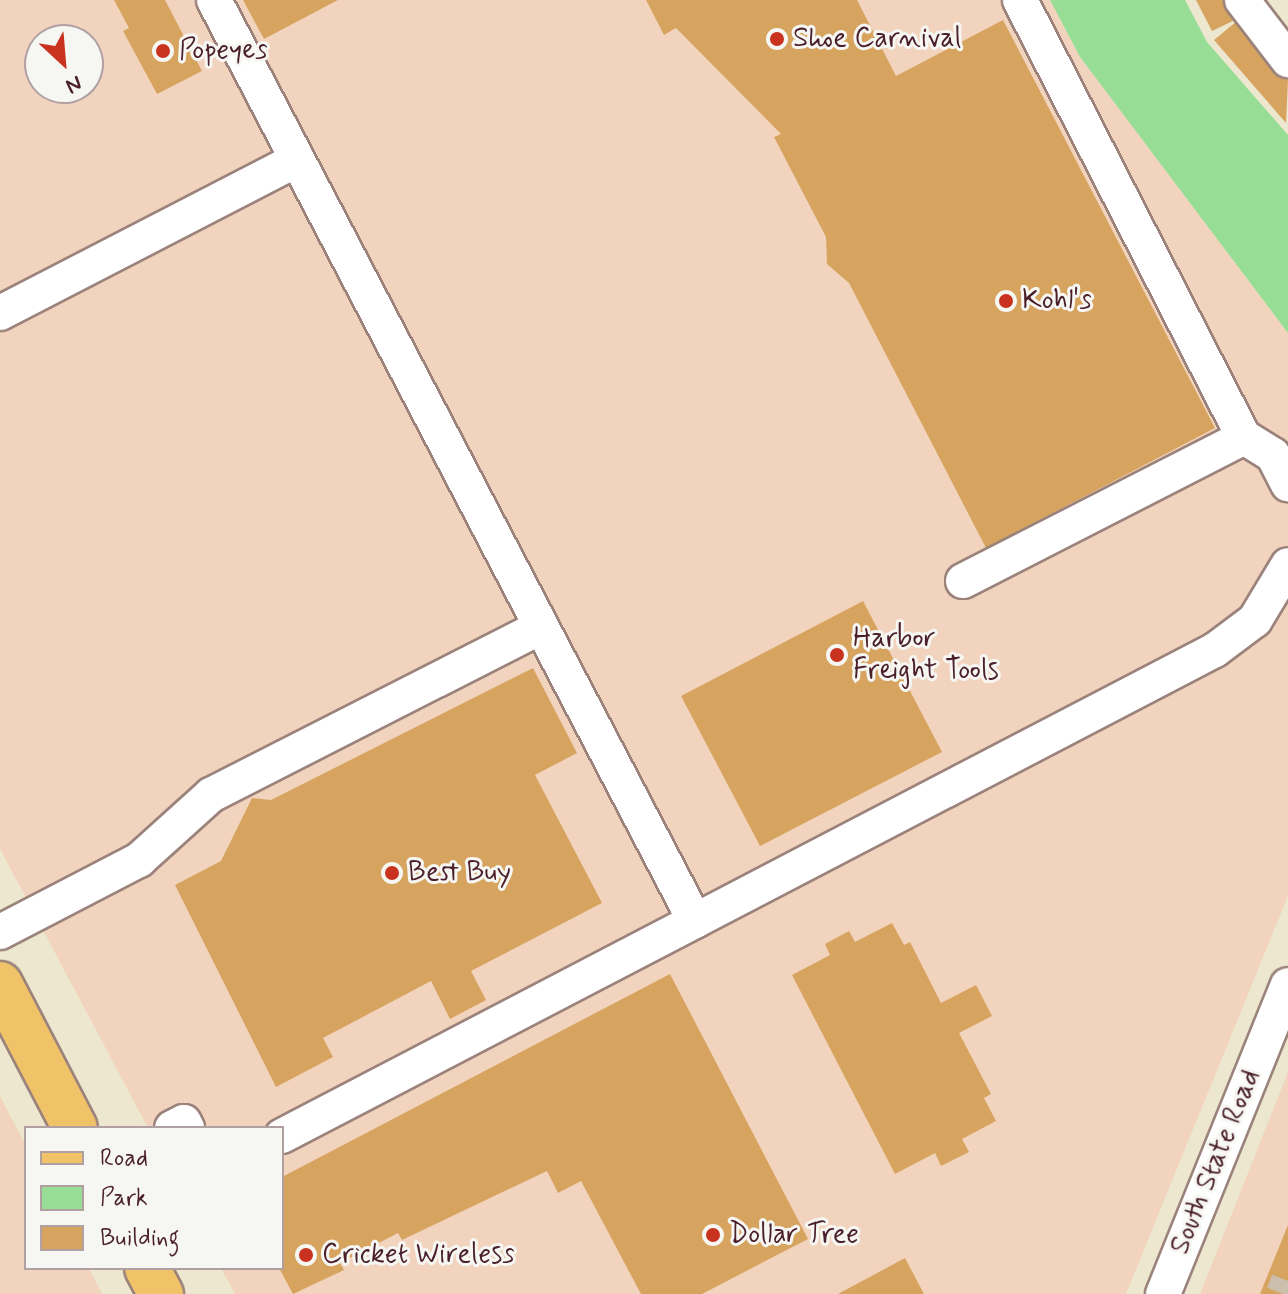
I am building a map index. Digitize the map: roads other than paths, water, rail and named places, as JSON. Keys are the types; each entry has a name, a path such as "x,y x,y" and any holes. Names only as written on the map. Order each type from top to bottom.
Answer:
{"main road":[{"path":"0,984 74,1126"},
{"path":"148,1270 161,1294"}],"street":[{"path":"214,0 695,921"},
{"path":"1020,0 1244,437 1273,455 1288,484"},
{"path":"1242,0 1288,60"},
{"path":"0,313 297,160"},
{"path":"963,581 1244,437"},
{"path":"284,1135 1239,635 1255,620 1288,565"},
{"path":"0,932 139,860 211,795 541,627"},
{"name":"South State Road","path":"1163,1294 1281,1021 1288,985"}],"tunnel":[{"path":"1283,1294 1288,1281"}],"place":[{"name":"Shoe Carnival","path":"777,39"},
{"name":"Popeyes","path":"163,51"},
{"name":"Kohl's","path":"1006,301"},
{"name":"Harbor Freight Tools","path":"837,655"},
{"name":"Best Buy","path":"392,873"},
{"name":"Dollar Tree","path":"713,1235"},
{"name":"Cricket Wireless","path":"306,1255"}]}
